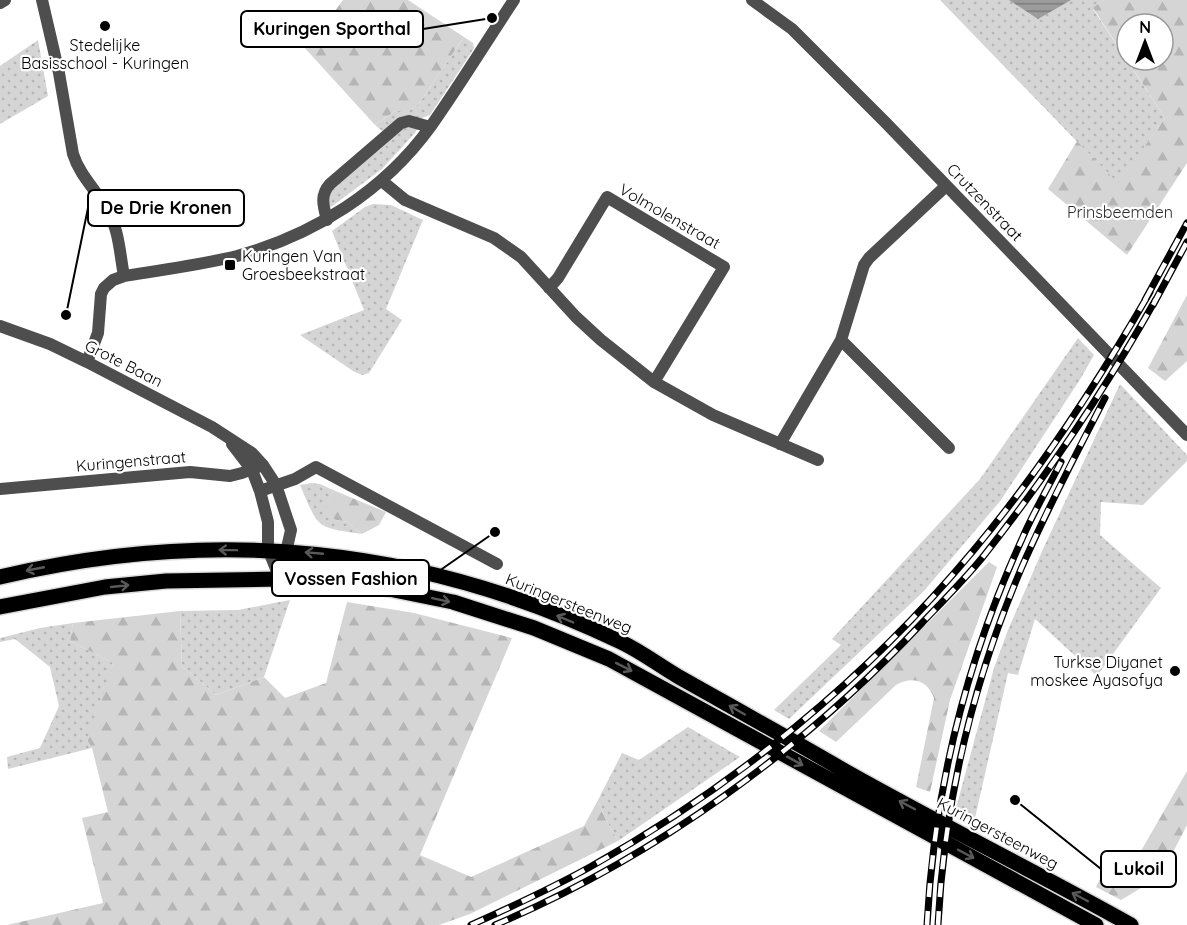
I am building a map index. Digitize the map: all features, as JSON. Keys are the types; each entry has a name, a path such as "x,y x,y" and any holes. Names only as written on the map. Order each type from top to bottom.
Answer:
{"main road":[{"name":"Kuringersteenweg","path":"0,577 34,569 156,552 268,549 377,562 447,577 514,597 623,643 855,776 1131,925"},
{"name":"Kuringersteenweg","path":"0,607 115,586 166,581 280,579 374,586 453,602 534,628 609,658 1096,925"}],"street":[{"path":"0,3 5,0"},
{"path":"42,0 59,73 73,154 77,166 109,211 124,276"},
{"path":"87,362 98,333 101,294 113,280 124,276 237,256 285,239 347,208 381,181 430,127 514,0"},
{"name":"Crutzenstraat","path":"752,0 792,29 1187,435"},
{"path":"327,220 322,202 324,190 330,184 401,123 409,122 430,127"},
{"path":"381,181 405,200 494,238 521,257 601,340 654,382 713,415 818,460"},
{"path":"780,444 841,340 864,265 946,186"},
{"name":"Volmolenstraat","path":"549,288 558,278 607,197 724,267 654,382"},
{"name":"Grote Baan","path":"0,326 50,344 87,362 252,453 258,467 260,491 268,522 268,549 280,579"},
{"path":"841,340 949,448"},
{"name":"Grote Baan","path":"258,467 276,486 291,530 280,579"},
{"name":"Kuringenstraat","path":"0,489 190,472 230,476 258,467"},
{"path":"260,491 295,479 316,467 497,564"}],"green space":[{"path":"343,0 408,0 464,37 418,105 408,111 395,111 375,125 303,46 320,31"},
{"path":"940,0 1103,0 1093,9 1115,42 1115,72 1135,72 1165,118 1118,184"},
{"name":"Prinsbeemden","path":"1103,0 1187,0 1187,163 1127,255 1048,189 1077,141 1118,183 1165,118 1135,72 1175,72 1175,12 1115,12 1115,42 1093,8"},
{"path":"464,37 473,43 474,48 430,115 422,118 404,118 385,133 375,125 395,111 408,111 418,105"},
{"path":"38,40 48,96 0,124 0,66"},
{"path":"414,127 417,129 415,133 382,169 331,207 327,200 331,188 401,128"},
{"path":"373,204 391,205 423,220 386,309 402,320 369,373 362,375 300,335 364,310 332,231 365,207"},
{"path":"1187,295 1187,361 1165,381 1148,368"},
{"path":"1078,338 1094,355 1001,500 924,591 789,719 774,710 841,645 832,639 980,479"},
{"path":"1120,384 1187,455 1187,461 1143,505 1101,502 1100,535 1161,588 1097,676 1035,619 1018,675 1008,673 975,818 956,808 994,668 1043,549"},
{"path":"311,483 333,490 324,513 336,520 348,522 362,534 335,530 320,523 311,510 300,485"},
{"path":"333,490 386,512 379,525 362,534 348,522 336,520 323,513"},
{"path":"989,562 997,567 950,700 930,792 916,787 934,698 927,687 918,681 902,682 896,685 836,742 819,731"},
{"path":"290,600 264,677 216,695 182,666 180,611 238,610"},
{"path":"347,602 414,613 512,638 420,855 471,877 584,826 598,800 618,841 470,914 439,925 7,925 103,903 82,818 108,812 92,748 87,739 113,663 70,641 73,623 180,611 182,666 216,695 264,677 285,698 326,683"},
{"path":"73,623 70,641 113,663 92,748 8,769 7,757 40,748 59,706 50,667 15,639 0,642 0,638"},
{"path":"688,727 740,757 618,841 598,800 622,753 639,760"},
{"path":"1187,771 1187,825 1165,868 1146,885 1121,900 1096,887 1105,869 1134,863"}],"shaded area":[{"path":"1009,0 1071,0 1038,19"}],"railway":[{"path":"1145,300 1187,223"},
{"path":"1153,305 1187,242"},
{"path":"471,925 590,867 696,801 747,765 796,726 889,643 973,551 1022,489 1110,359 1150,292"},
{"path":"495,925 554,898 669,833 724,796 777,756 876,670 960,583 1006,527 1095,400 1156,299"},
{"path":"938,925 941,879 954,789 975,699 1021,569 1105,398"},
{"path":"927,925 937,825 945,776 969,679 1002,585 1031,520 1061,462"}],"place":[{"name":"Kuringen Sporthal","path":"492,18"},
{"name":"Stedelijke Basisschool - Kuringen","path":"105,26"},
{"name":"Kuringen Van Groesbeekstraat","path":"230,265"},
{"name":"De Drie Kronen","path":"66,315"},
{"name":"Vossen Fashion","path":"495,532"},
{"name":"Turkse Diyanet moskee Ayasofya","path":"1175,671"},
{"name":"Lukoil","path":"1015,800"}]}
